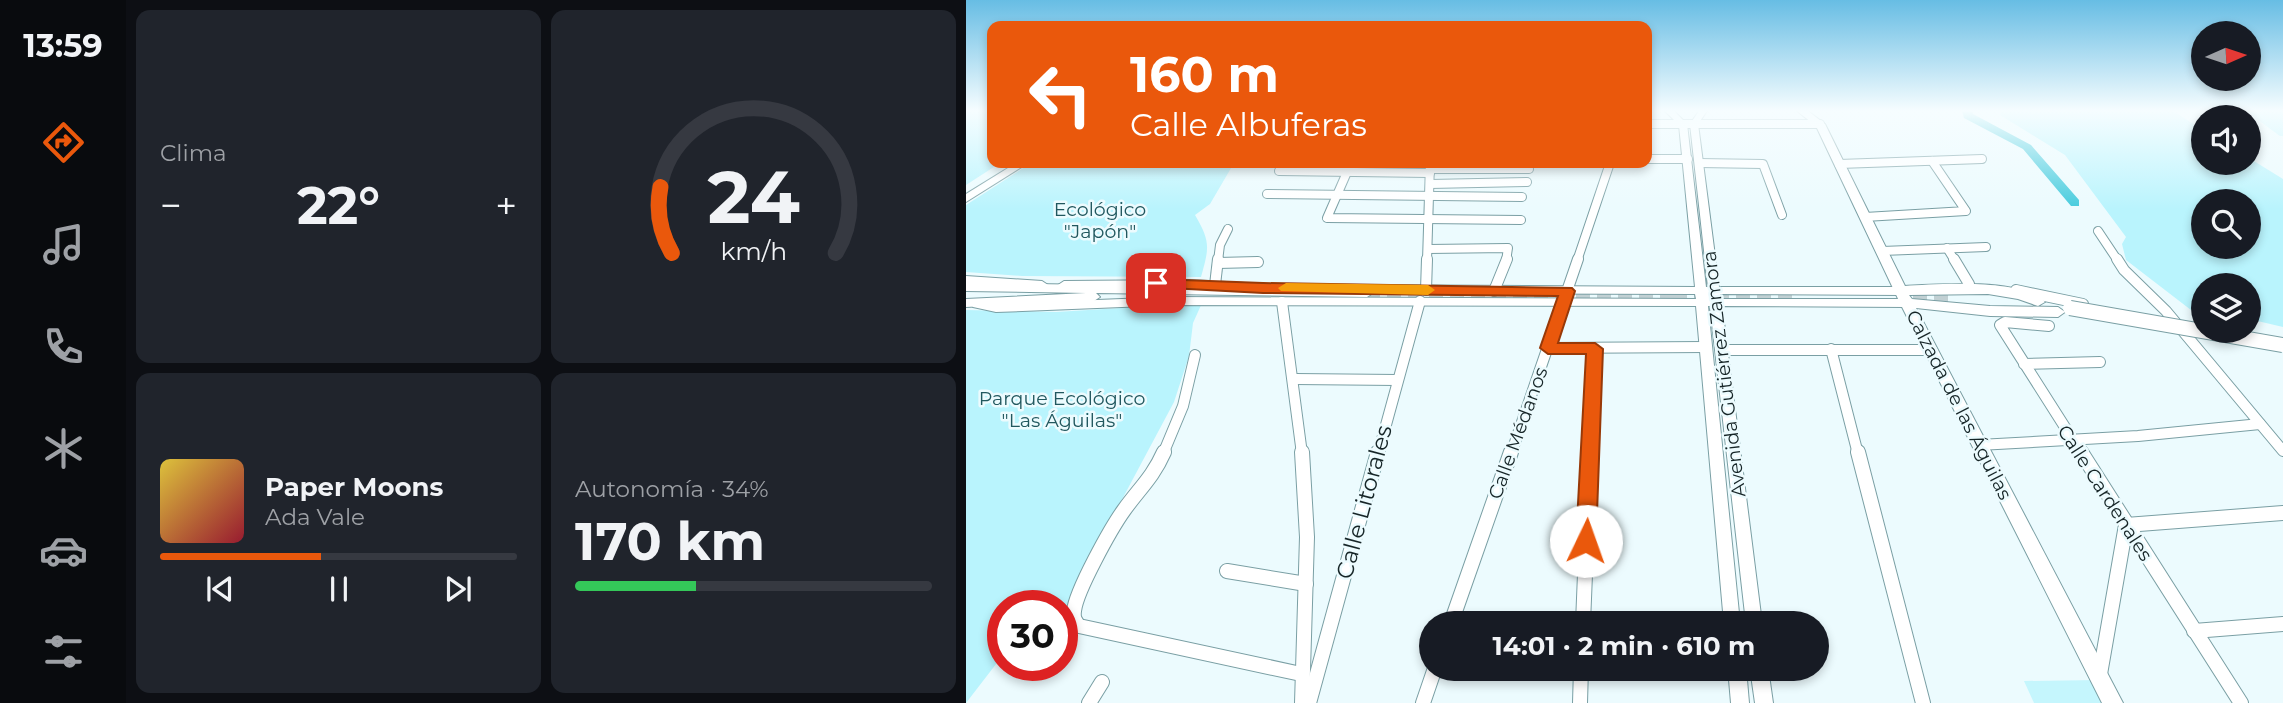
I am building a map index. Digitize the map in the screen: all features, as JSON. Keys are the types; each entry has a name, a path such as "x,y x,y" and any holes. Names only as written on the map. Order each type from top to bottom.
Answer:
{"main road":[{"name":"Calzada de las Águilas","path":"1829,144 1902,294 2113,703"},
{"path":"966,192 1003,168"},
{"path":"966,199 1015,168"},
{"path":"966,287 1088,287 1366,295 1148,295 972,303"},
{"path":"1902,294 1977,289 2027,297 2067,311 2283,352"},
{"path":"1902,294 1990,311 2067,311"},
{"path":"2038,302 1949,298 2067,311 2283,345"}],"street":[{"name":"Avenida Gutiérrez Zamora","path":"1692,144 1706,297 1705,347 1731,611"},
{"path":"1652,159 1763,164 1782,215"},
{"path":"1839,164 1982,159"},
{"path":"1865,217 1966,211 1932,161"},
{"path":"1279,171 1332,168"},
{"path":"1349,168 1327,218 1521,220"},
{"path":"1430,168 1529,169"},
{"name":"Calle Litorales","path":"1309,703 1397,380 1423,295 1428,250 1430,168"},
{"name":"Calle Médanos","path":"1455,611 1608,168"},
{"path":"1430,184 1527,182"},
{"path":"1267,194 1522,197"},
{"path":"1215,285 1220,245 1228,229"},
{"path":"2098,231 2124,270 2175,322 2283,451"},
{"path":"1882,251 1986,247"},
{"path":"1428,250 1508,248 1509,255 1494,290"},
{"path":"1947,248 1969,284"},
{"path":"1218,263 1258,262"},
{"path":"966,280 1061,287"},
{"path":"1088,287 1215,285 1423,295 1706,297 1902,294 1969,284 2008,289 2175,322"},
{"path":"972,303 996,308 1172,301 1282,302 1494,290 1566,296"},
{"name":"Avenida Gutiérrez Zamora","path":"1706,297 1721,350 1753,611"},
{"path":"1282,302 1295,379 1307,537 1302,703"},
{"name":"Calle Cardenales","path":"2049,326 2000,323 2000,328 2241,703"},
{"path":"1548,348 1705,347"},
{"path":"1584,611 1595,349"},
{"path":"1831,349 1923,703"},
{"path":"1721,350 1931,349"},
{"path":"1195,355 1183,406 1155,473 1112,528 1081,590 1074,608 1074,619 1079,626 1301,674"},
{"path":"2024,364 2100,362"},
{"path":"1295,379 1397,380"},
{"path":"1979,445 2138,436 2260,424"},
{"path":"2099,677 2126,525 2283,513"},
{"path":"1227,572 1306,584"},
{"path":"2194,631 2283,624"},
{"path":"1423,703 1431,681"},
{"path":"1580,703 1581,681"},
{"path":"1738,681 1740,703"},
{"path":"1761,681 1764,703"},
{"path":"1089,703 1102,682"}],"shaded area":[{"path":"2098,680 2111,703 2034,703 2024,681"}],"green space":[{"path":"966,144 987,144 987,168 992,168 966,185"},
{"path":"2047,144 2191,144 2191,175 2261,175 2261,165 2283,179 2283,327 2261,322 2261,273 2191,273 2191,310 2126,260 2122,244 2126,237 2065,155"},
{"name":"Ecológico \"Japón\"","path":"1023,168 1231,168 1210,204 1195,215 1207,245 1201,277 1022,276 966,272 966,205"},
{"name":"Parque Ecológico \"Las Águilas\"","path":"1202,303 1193,323 1189,356 1174,402 1076,590 987,590 987,676 966,703 966,310 1056,312"}],"waterway":[{"path":"2021,144 2027,147 2075,203"}],"tunnel":[{"path":"1673,294 1792,294"},
{"path":"1366,297 1683,299"},
{"path":"1913,301 1951,301"}],"slow traffic":[{"path":"1286,288 1428,290"}],"route":[{"path":"1156,283 1263,288 1567,291 1548,348 1595,349 1586,541"}]}
